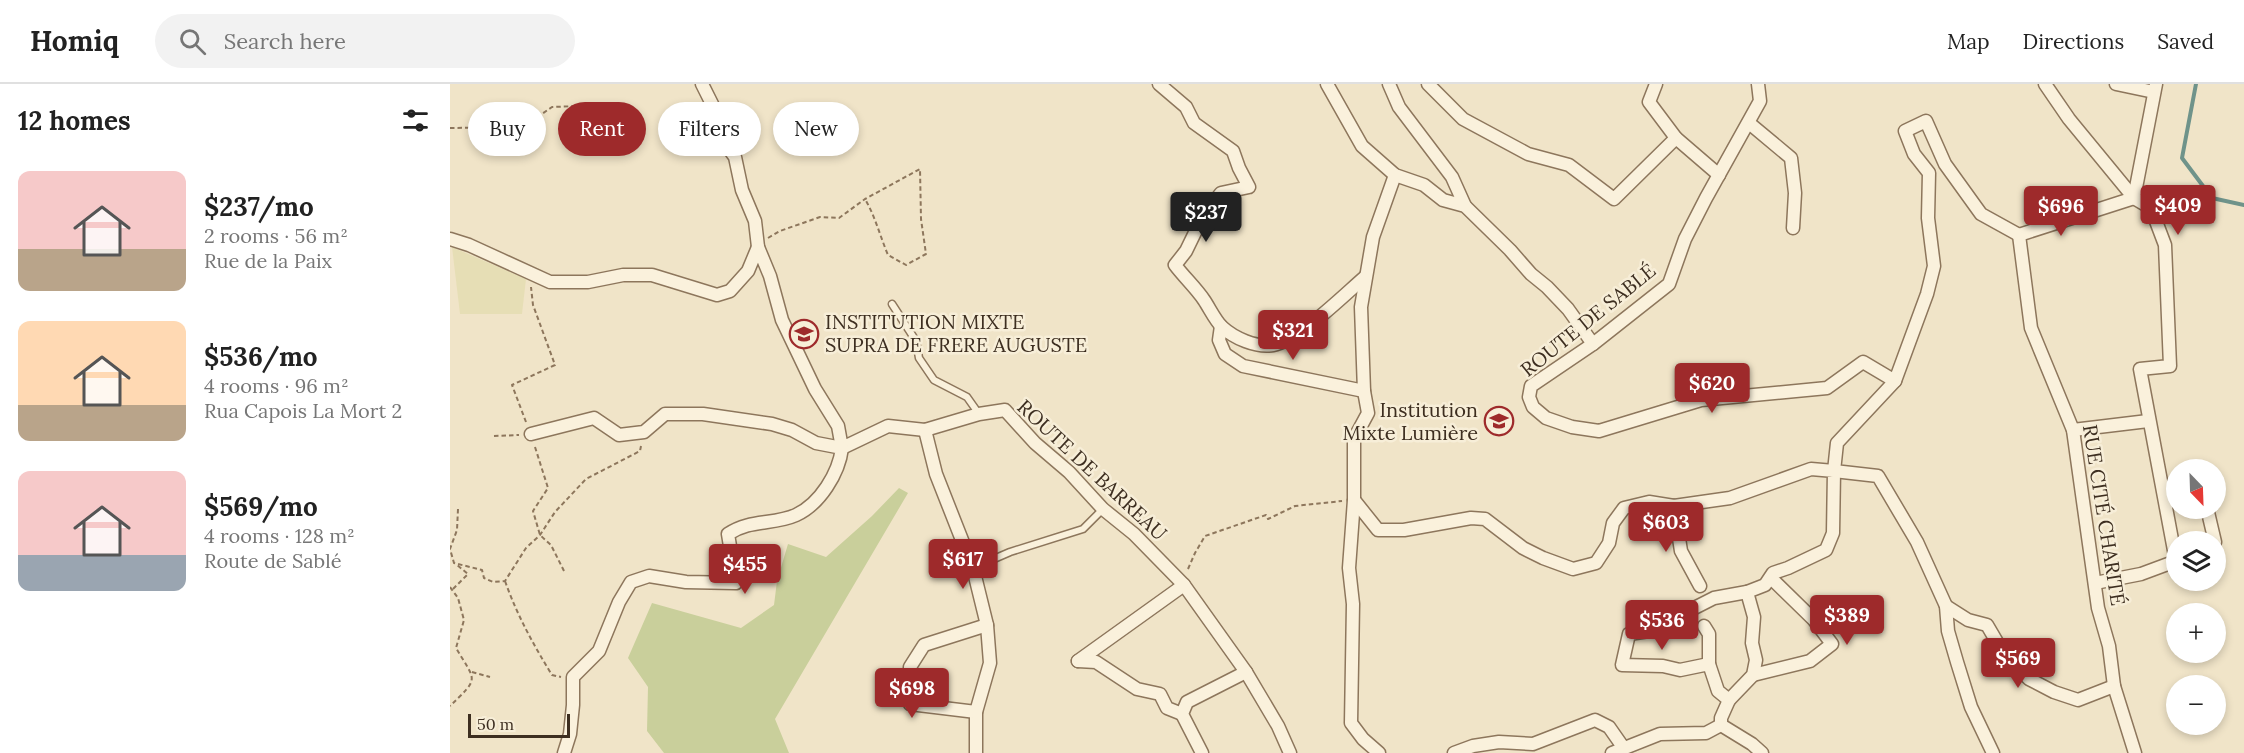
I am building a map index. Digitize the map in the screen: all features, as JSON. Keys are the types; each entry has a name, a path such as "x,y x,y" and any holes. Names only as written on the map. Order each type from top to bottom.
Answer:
{"street":[{"path":"564,753 570,734 573,677 598,651 619,602 631,582 649,576 687,582 736,583 729,534 739,527 795,515 811,503 826,487 840,463 842,448 838,426 815,389 782,320 770,276 758,245 755,221 742,190 735,157 718,134 716,112 702,84"},
{"path":"1160,84 1186,107 1194,123 1233,152 1249,187 1221,194 1203,216 1186,251 1174,265 1203,298 1221,326 1238,338 1262,345 1274,345 1310,326 1333,303 1365,277"},
{"path":"1327,84 1362,146 1395,176 1424,185 1443,200 1465,206"},
{"path":"1389,84 1399,107 1452,177 1465,206 1531,274 1547,286 1593,344"},
{"path":"1428,84 1463,119 1528,154 1569,165 1614,199 1676,138"},
{"path":"1656,84 1649,102 1676,138 1719,175"},
{"name":"ROUTE DE SABLÉ","path":"1758,84 1760,101 1685,239 1669,284 1593,344 1531,386 1529,397 1533,406 1546,418 1572,427 1599,431 1701,400 1827,388 1863,362 1895,381"},
{"path":"2045,84 2069,119 2134,198 2151,208 2165,245 2170,366 2140,369 2170,531"},
{"path":"2116,84 2155,88 2134,198"},
{"path":"1709,664 1680,670 1663,666 1622,665 1629,634 1649,631 1714,598 1747,592 1765,585 1773,573 1826,550 1833,533 1837,443 1895,381 1927,294 1934,266 1928,218 1929,173 1914,154 1905,131 1926,121 1945,164 1981,214 2019,235 2134,198"},
{"path":"1749,123 1791,158 1796,193 1793,228"},
{"path":"1379,753 1363,739 1351,723 1353,604 1349,568 1354,500 1354,439 1368,412 1364,391 1360,307 1373,237 1395,176"},
{"name":"RUE CITÉ CHARITÉ","path":"2019,235 2031,328 2073,430 2098,608 2109,646 2114,686 2135,753"},
{"path":"450,239 550,282 588,282 623,275 652,275 717,295 730,291 748,271 758,245"},
{"path":"1221,326 1219,340 1225,354 1243,366 1364,391"},
{"name":"ROUTE DE BARREAU","path":"842,448 888,426 925,430 978,414 1005,410 1035,443 1069,472 1103,509 1134,534 1184,585 1246,672 1278,726 1290,753"},
{"path":"531,434 594,418 619,435 644,432 665,414 704,414 772,424 792,430 816,443 842,448"},
{"path":"2073,430 2148,422"},
{"path":"925,430 936,474 973,568 987,625 990,663 976,712 976,753"},
{"path":"1354,500 1378,530 1404,530 1471,518 1485,519 1522,548 1573,568 1596,563 1609,543 1613,523 1624,508 1649,502 1674,506 1730,498 1811,469 1878,476 1917,542 1946,606 1948,631 1971,707 1993,753"},
{"path":"1674,506 1681,551 1700,586"},
{"path":"2095,583 2141,574 2166,565"},
{"path":"1753,675 1810,662 1832,644 1814,620 1771,578"},
{"path":"1184,585 1078,661 1096,662 1137,689 1160,694 1167,708 1182,714 1202,753"},
{"path":"1721,725 1721,717 1729,700 1753,675 1756,660 1752,643 1754,617 1747,592"},
{"path":"1946,606 1968,620 1987,625 2004,654 2029,679 2054,692 2078,700 2114,686"},
{"path":"976,712 910,704 910,667 924,645 987,625"},
{"path":"1704,626 1709,634 1709,664 1718,691 1729,700"},
{"path":"1182,714 1187,702 1246,672"},
{"path":"1454,753 1473,746 1499,742 1533,744 1595,720 1609,727 1618,750 1660,734 1706,734 1721,725"},
{"path":"1721,725 1762,753"}],"lane":[{"path":"892,304 916,341 919,358 934,380 967,397 978,414"},
{"path":"973,568 1010,552 1083,529 1103,509"}],"path":[{"path":"450,128 523,127 552,107 558,107"},
{"path":"758,245 780,231 820,217 839,218 865,199 920,169 921,219 926,254 906,265 888,255 873,219 873,212 865,199"},
{"path":"530,273 533,305 555,365 512,385 548,488 532,512 540,535 551,545 564,571"},
{"path":"505,581 555,512 586,479 640,451 644,432"},
{"path":"494,436 531,434"},
{"path":"1184,585 1188,568 1205,536 1266,515 1268,519 1295,506 1354,500"},
{"path":"450,706 472,685 472,672 456,648 464,620 452,588 468,574 454,563 450,549 457,530 458,509"},
{"path":"454,563 482,570 484,578 493,582 505,581"},
{"path":"505,581 519,620 552,675 573,677"},
{"path":"472,672 490,677"}],"shaded area":[{"path":"452,247 526,279 522,314 460,314"}],"green space":[{"path":"899,488 908,493 775,719 789,753 664,753 647,731 648,687 628,658 652,603 741,628 774,605 777,581 788,544 826,557 872,516"}],"waterway":[{"path":"2196,84 2182,158 2212,198 2244,205"}],"place":[{"name":"INSTITUTION MIXTE SUPRA DE FRERE AUGUSTE","path":"804,334"},
{"name":"Institution Mixte Lumière","path":"1499,421"}]}
